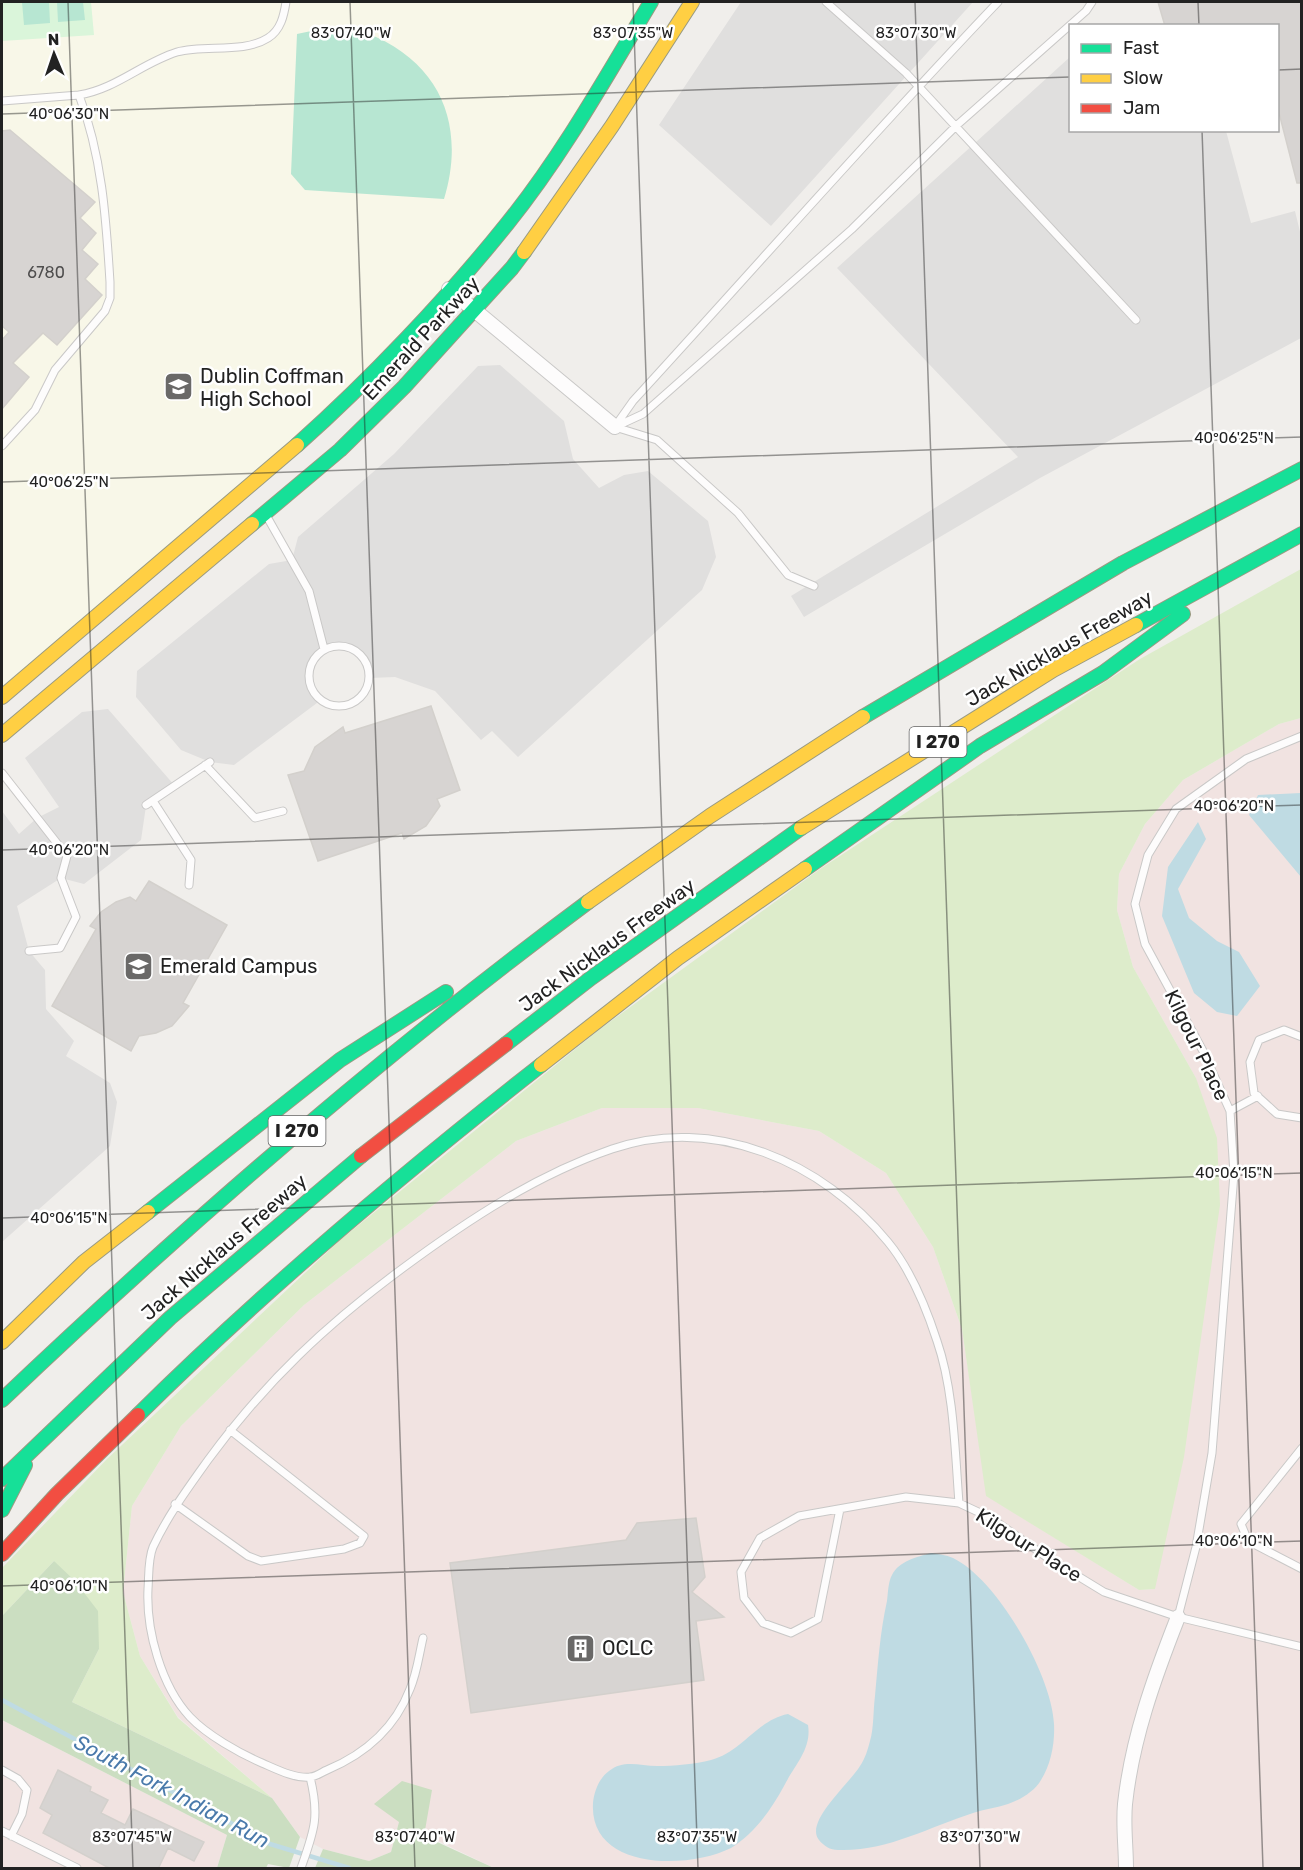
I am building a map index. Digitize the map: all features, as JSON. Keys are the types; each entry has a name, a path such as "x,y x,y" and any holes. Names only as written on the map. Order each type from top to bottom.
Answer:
{"main road":[{"name":"Emerald Parkway","path":"2,697 124,595 303,439 409,335 508,223 587,109 651,2"},
{"name":"Emerald Parkway","path":"2,735 340,450 404,387 512,268 612,126 692,2"},
{"name":"Jack Nicklaus Freeway","path":"2,1400 234,1183 412,1036 612,884 886,701 1142,552 1302,469"},
{"name":"Jack Nicklaus Freeway","path":"2,1479 170,1318 356,1160 591,978 804,826 1053,670 1302,534"},
{"path":"2,1554 57,1494 204,1349 331,1238 512,1088 678,958 980,746 1103,673 1246,564"},
{"path":"2,1342 84,1262 340,1060 612,884"},
{"path":"2,1509 34,1447"}],"street":[{"path":"449,289 615,427"},
{"name":"Kilgour Place","path":"1126,1869 1125,1805 1134,1755 1150,1686 1178,1617"}],"lane":[{"path":"2,101 79,95 108,87 178,52 258,43 270,37 278,28 286,2"},
{"path":"826,2 918,86 1136,320"},
{"path":"615,427 633,401 918,86 998,2"},
{"path":"1070,24 1092,2"},
{"path":"615,427 643,414 852,229 956,126 1069,25"},
{"path":"2,446 35,410 55,370 93,328 105,311 110,298 102,183 92,131 79,95"},
{"path":"615,427 657,440 738,513 788,575 814,586"},
{"path":"266,513 309,591 324,649"},
{"path":"332,646 348,647 364,657 370,678 368,687 356,701 348,705 330,704 315,694 309,680 310,667 324,649 332,646"},
{"name":"Kilgour Place","path":"1178,1617 1196,1547 1212,1453 1234,1174 1230,1111 1203,1051 1145,944 1136,904 1148,855 1176,809 1246,759 1302,736"},
{"path":"189,885 190,860 149,803 208,764 255,818 283,811"},
{"path":"2,773 67,856 61,878 76,916 60,948 29,951"},
{"path":"1302,1037 1284,1030 1259,1040 1250,1062 1254,1093 1277,1114 1302,1118"},
{"path":"1230,1111 1257,1096"},
{"path":"423,1638 410,1689 381,1737 348,1761 310,1777 288,1774 242,1755 189,1716 160,1670 147,1606 151,1552 175,1504 260,1392 345,1311 431,1247 532,1182 616,1148 673,1138 705,1138 737,1143 802,1167 841,1193 889,1243 917,1288 939,1346 952,1419 959,1503"},
{"path":"175,1504 248,1556 261,1562 344,1549 360,1544 364,1536 230,1430"},
{"path":"1302,1448 1241,1524 1248,1541 1302,1569"},
{"name":"Kilgour Place","path":"840,1509 818,1619 791,1633 762,1623 744,1598 741,1572 760,1538 799,1516 906,1497 959,1503 991,1518 1104,1592 1178,1617 1302,1647"},
{"path":"2,1770 18,1779 27,1790 22,1814 11,1836"},
{"path":"301,1869 315,1828 317,1804 310,1777"},
{"path":"2,1831 77,1869"}],"shaded area":[{"name":"Dublin Coffman High School","path":"2,2 651,2 587,109 409,335 2,697"},
{"path":"741,2 973,2 771,226 659,125"},
{"path":"1069,58 1069,132 1226,132 1251,223 1295,211 1301,236 1301,338 1040,478 804,617 791,596 1018,457 837,268"},
{"path":"500,365 564,421 573,459 599,488 624,475 648,471 708,521 716,557 702,590 518,757 492,731 481,740 435,691 395,677 370,678 364,657 357,651 340,645 324,649 310,667 311,686 321,700 234,765 210,762 181,750 136,697 137,671 269,564 292,560 298,537 394,454 478,366"},
{"path":"108,709 175,786 146,806 141,840 84,884 61,878 17,906 29,951 45,970 46,1009 74,1041 66,1056 110,1083 117,1102 110,1146 2,1242 2,811 19,834 37,818 59,807 25,758 82,712"},
{"path":"1301,718 1301,1868 494,1868 399,1822 391,1852 369,1861 323,1849 300,1837 272,1798 178,1717 140,1656 123,1592 132,1506 181,1426 304,1305 516,1141 602,1108 698,1108 819,1131 886,1173 933,1247 962,1329 987,1496 1139,1590 1154,1589 1196,1078 1133,967 1117,910 1119,874 1145,824 1183,780 1279,724"},
{"path":"2,1720 227,1835 217,1868 2,1868"}],"green space":[{"path":"2,2 91,2 94,35 2,41"},
{"path":"22,2 49,2 50,23 24,25"},
{"path":"57,2 83,2 85,20 58,22"},
{"path":"316,30 354,31 376,37 399,50 418,66 433,84 450,126 452,149 450,174 444,199 305,190 291,174 297,34"},
{"path":"1301,569 1301,718 1279,724 1183,780 1145,824 1119,874 1117,910 1133,967 1196,1078 1217,1138 1220,1205 1184,1457 1155,1589 1139,1590 986,1496 962,1329 933,1247 886,1173 819,1131 698,1108 602,1108 516,1141 304,1305 181,1426 132,1506 123,1592 140,1656 178,1718 272,1798 72,1702 99,1649 54,1561 2,1616 2,1568 107,1459 339,1241 600,1029 820,869 1140,659"},
{"path":"54,1561 75,1581 98,1611 99,1649 72,1702 272,1798 300,1837 289,1868 268,1864 266,1868 217,1868 227,1835 2,1720 2,1616"},
{"path":"402,1781 432,1790 424,1836 494,1868 315,1868 323,1849 369,1861 391,1852 399,1822 374,1804"}],"water":[{"path":"1302,793 1301,877 1249,815 1258,795"},
{"path":"1198,822 1206,839 1178,889 1189,918 1217,941 1239,952 1260,986 1237,1016 1217,1012 1194,993 1162,916 1168,867"},
{"path":"931,1553 953,1558 970,1569 1004,1607 1019,1630 1044,1680 1051,1704 1054,1731 1050,1760 1035,1788 1013,1802 973,1813 890,1843 856,1850 830,1848 819,1840 816,1832 818,1823 830,1803 860,1766 868,1747 872,1730 881,1636 891,1578 899,1566"},
{"path":"788,1714 808,1725 809,1734 805,1750 768,1812 747,1836 731,1848 690,1860 644,1859 623,1852 607,1841 596,1825 593,1803 596,1790 602,1777 615,1767 626,1764 677,1765 711,1760 732,1750 777,1717"}],"building":[{"path":"1158,2 1302,2 1302,183 1297,183 1279,113 1279,24 1164,24"},
{"path":"10,130 95,202 80,218 96,233 82,250 98,264 85,279 102,295 57,345 43,333 13,363 29,377 2,409 2,340 9,332 2,326 2,131"},
{"path":"431,706 460,790 437,799 440,806 426,826 404,839 402,833 318,861 288,775 304,771 315,747 343,727 345,733"},
{"name":"Emerald Campus","path":"149,881 227,925 183,1003 189,1006 172,1026 156,1033 139,1036 131,1051 52,1006 96,929 90,926 101,912 116,902 130,897 136,901"},
{"name":"OCLC","path":"696,1518 705,1577 692,1592 724,1617 696,1621 704,1680 471,1713 450,1563 626,1540 637,1523"},
{"path":"58,1770 91,1787 90,1791 108,1800 101,1813 125,1825 133,1809 204,1842 194,1861 168,1848 158,1869 111,1869 43,1833 52,1815 40,1808"}],"waterway":[{"name":"South Fork Indian Run","path":"2,1700 270,1844 349,1868"}],"traffic: fast":[{"path":"297,445 406,339 507,224 565,144 651,2"},
{"path":"252,524 340,450 404,387 524,252"},
{"path":"863,717 1123,563 1302,469"},
{"path":"1136,625 1302,534"},
{"path":"805,869 980,746 1103,673 1183,614"},
{"path":"506,1044 591,978 801,828"},
{"path":"2,1400 143,1269 288,1142 436,1019 588,902"},
{"path":"148,1212 340,1060 446,992"},
{"path":"138,1415 234,1323 334,1234 541,1065"},
{"path":"2,1479 170,1318 361,1156"},
{"path":"2,1510 25,1465"}],"traffic: slow":[{"path":"524,252 612,126 692,2"},
{"path":"2,697 297,445"},
{"path":"2,735 252,524"},
{"path":"801,828 1053,670 1136,625"},
{"path":"588,902 710,816 863,717"},
{"path":"541,1065 678,958 805,869"},
{"path":"2,1342 84,1262 148,1212"}],"traffic: jam":[{"path":"361,1156 506,1044"},
{"path":"2,1554 57,1494 138,1415"}],"place":[{"name":"Dublin Coffman High School","path":"179,387"},
{"name":"Emerald Campus","path":"139,966"},
{"name":"OCLC","path":"581,1648"}]}
